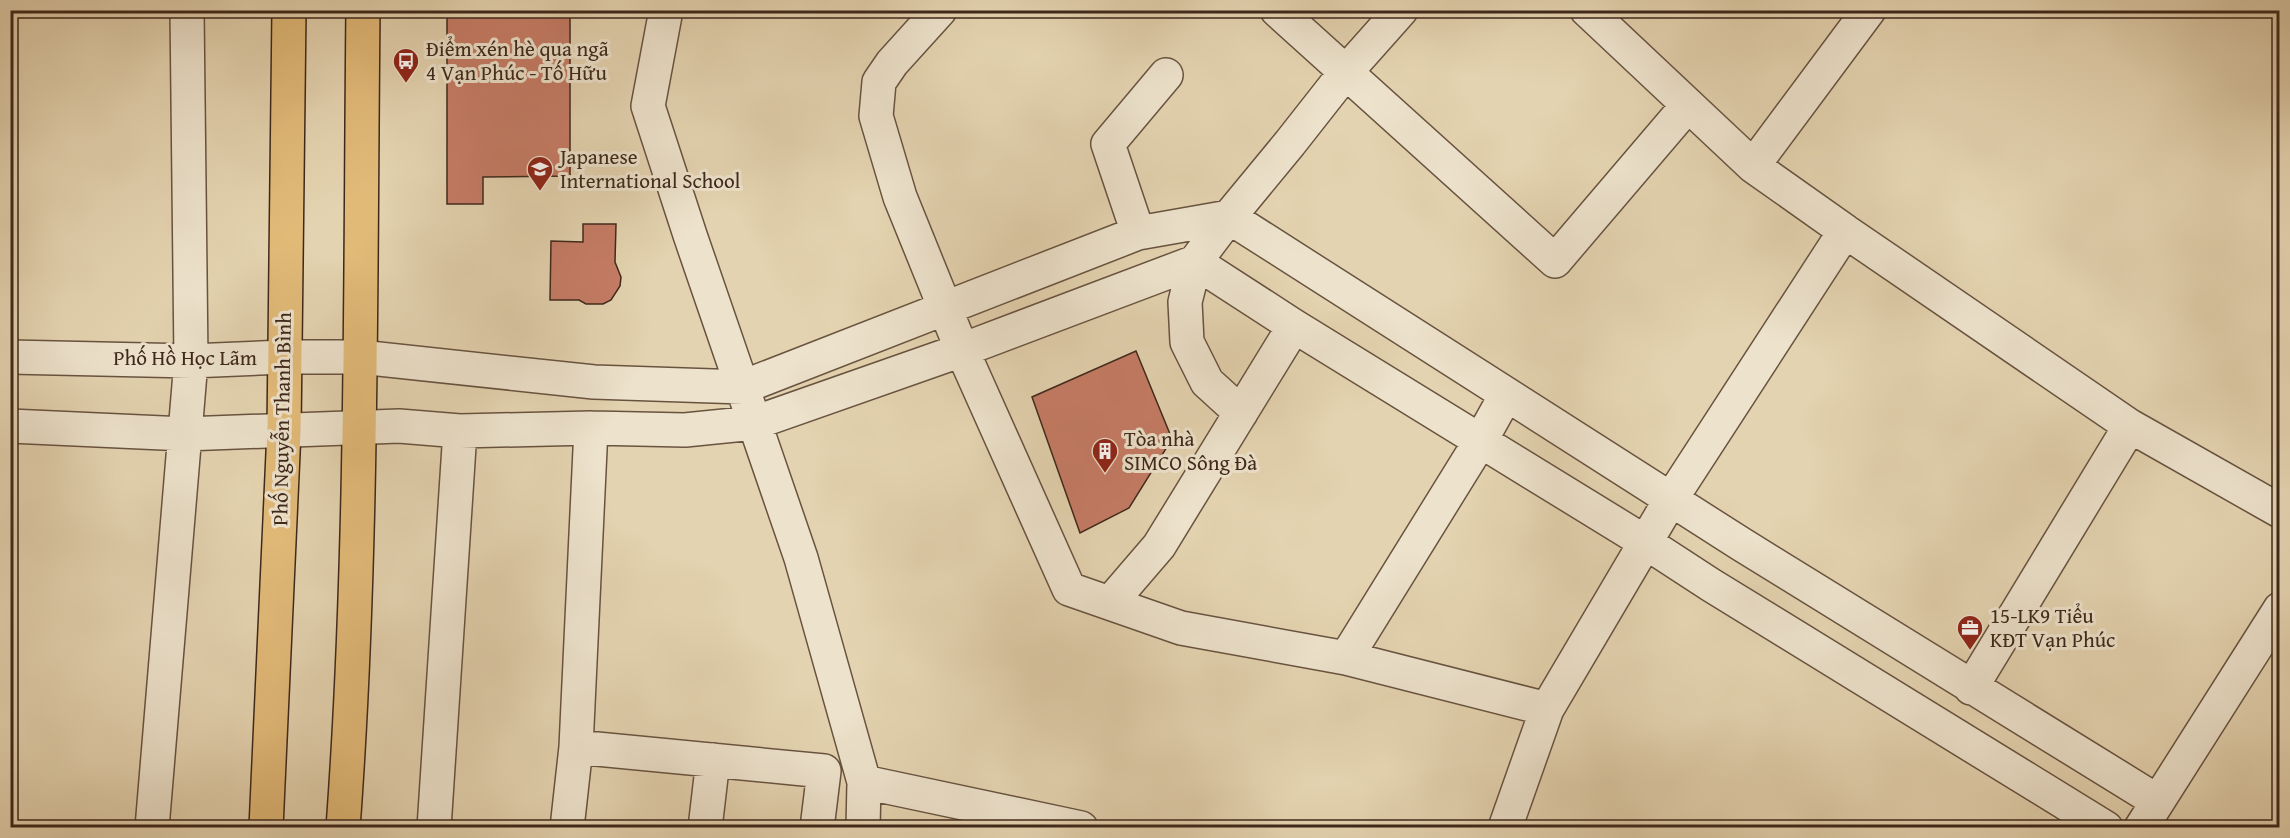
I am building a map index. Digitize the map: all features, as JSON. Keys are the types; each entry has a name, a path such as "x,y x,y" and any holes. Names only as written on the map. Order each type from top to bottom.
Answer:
{"main road":[{"name":"Phố Nguyễn Thanh Bình","path":"266,828 284,431 289,10"},
{"path":"343,828 350,728 360,357 363,10"}],"street":[{"path":"152,828 191,361 187,10"},
{"path":"666,10 648,106 801,558 864,782 863,828"},
{"path":"940,10 892,63 879,82 876,116 900,197 962,350 1069,590 1180,628 1346,658 1547,709"},
{"path":"1277,10 1555,261 1688,105"},
{"path":"1241,413 1207,382 1186,342 1185,302 1195,262 1345,73 1401,10"},
{"path":"1587,10 1753,166 2130,426 2280,511"},
{"path":"1753,166 1869,10"},
{"path":"1138,233 1108,144 1166,75"},
{"path":"743,387 1138,233 1229,217 1317,271 1506,395 1971,688 2149,814 2280,609"},
{"path":"1505,828 1547,709 1671,499 1845,231"},
{"path":"1195,262 1294,326 2106,828"},
{"path":"10,426 186,434 399,426 459,431 591,428 685,430 754,423 962,350 1195,262"},
{"path":"1110,603 1159,546 1294,326"},
{"name":"Phố Hồ Học Lãm","path":"10,357 191,361 360,357 594,382 743,387"},
{"path":"1346,658 1481,440 1506,395"},
{"path":"1971,688 2130,426"},
{"path":"567,828 576,747 591,428"},
{"path":"434,828 459,431"},
{"path":"576,747 824,771 817,828"},
{"path":"705,828 713,760"},
{"path":"864,782 1082,828"}],"building":[{"path":"447,10 570,10 570,176 483,177 483,204 447,204"},
{"path":"583,224 616,224 615,262 621,277 620,286 611,300 603,304 586,304 579,300 550,300 551,241 583,242"},
{"name":"Tòa nhà SIMCO Sông Đà","path":"1136,351 1172,439 1129,508 1080,533 1032,397"}],"place":[{"name":"Điểm xén hè qua ngã 4 Vạn Phúc - Tố Hữu","path":"406,84"},
{"name":"Japanese International School","path":"540,192"},
{"name":"Tòa nhà SIMCO Sông Đà","path":"1105,474"},
{"name":"15-LK9 Tiểu KĐT Vạn Phúc","path":"1970,651"}]}
